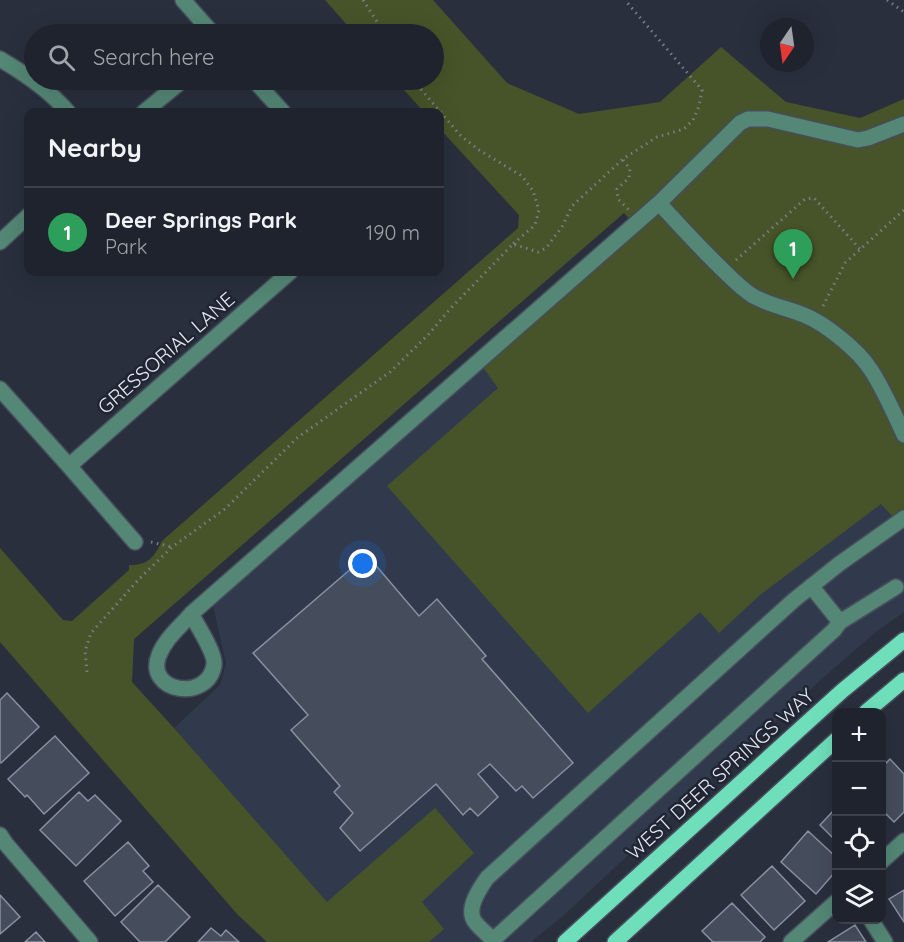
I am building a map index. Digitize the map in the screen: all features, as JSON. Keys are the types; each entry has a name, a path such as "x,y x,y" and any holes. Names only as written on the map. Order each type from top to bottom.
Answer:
{"main road":[{"name":"WEST DEER SPRINGS WAY","path":"565,942 904,640"},
{"path":"871,708 904,680"},
{"path":"615,942 832,745"}],"street":[{"path":"183,0 204,24"},
{"path":"0,60 24,74"},
{"path":"44,90 64,108"},
{"path":"149,108 171,90"},
{"path":"263,90 279,108"},
{"path":"191,614 215,663 210,676 202,684 190,689 172,687 161,679 156,669 158,657 165,643 191,614 658,203 740,123 748,119 768,119 858,140 904,124"},
{"path":"658,203 738,285 766,303 804,314 824,325 848,345 869,367 904,435"},
{"path":"0,242 24,220"},
{"name":"GRESSORIAL LANE","path":"69,466 285,276"},
{"path":"0,389 135,542"},
{"path":"896,587 840,622 834,630 494,941 473,920 472,911 475,898 488,878 811,586 838,564 904,518"},
{"path":"811,586 840,622"},
{"path":"0,836 90,942"},
{"path":"886,857 904,841"},
{"path":"791,942 832,906"},
{"path":"874,924 885,942"}],"path":[{"path":"363,0 379,24"},
{"path":"513,244 538,252 546,248 562,227 572,206 623,159 657,137 684,129 693,120 702,90 625,0"},
{"path":"887,0 904,12"},
{"path":"422,90 437,108"},
{"path":"87,672 85,651 91,633 172,547 225,509 297,438 390,372 513,244 535,225 539,210 533,190 522,176 461,136 444,116"},
{"path":"623,159 630,169 629,178 617,189 618,199 639,219"},
{"path":"724,272 805,199 814,198 860,249"},
{"path":"815,320 845,263 904,210"},
{"path":"135,542 172,547"}],"shaded area":[{"path":"637,228 904,529 904,612 876,632 833,669 564,915 531,942 361,942 174,728 220,685 226,663 213,606"}],"green space":[{"path":"325,0 433,0 507,83 579,114 660,102 721,47 786,102 860,118 904,99 904,529 881,504 760,595 719,633 700,612 588,713 387,486 498,388 482,366 636,227 624,213 134,639 132,682 327,902 435,808 474,853 422,902 444,929 429,942 267,942 238,915 0,642 0,548 63,620 72,621 129,570 129,565 141,564 150,559 162,541 518,228 519,215 444,133 444,108 420,108 404,90 444,90 444,24 346,24"}],"building":[{"path":"367,555 419,616 437,599 486,656 482,659 573,763 533,798 522,786 516,791 490,764 478,774 498,797 478,816 470,808 463,815 436,784 360,851 340,828 353,813 334,792 340,786 291,730 308,715 253,653"},
{"path":"7,693 39,727 1,763 0,700"},
{"path":"55,736 89,773 44,814 8,779"},
{"path":"890,759 904,774 904,812 894,822 886,814 886,763"},
{"path":"79,792 88,801 95,795 121,821 76,866 40,830"},
{"path":"832,812 832,837 820,825"},
{"path":"808,831 832,853 832,876 816,894 781,862"},
{"path":"128,842 149,866 143,871 153,882 115,916 84,881"},
{"path":"772,866 805,901 774,930 741,895"},
{"path":"158,885 190,917 165,942 140,942 121,922"},
{"path":"904,890 904,922 889,899"},
{"path":"0,895 20,917 0,934"},
{"path":"732,903 765,937 760,942 713,942 702,931"},
{"path":"855,925 866,942 828,942"},
{"path":"211,928 221,936 226,930 239,942 198,942"},
{"path":"36,932 45,942 25,942"}],"place":[{"name":"Deer Springs Park","path":"793,279"}]}
